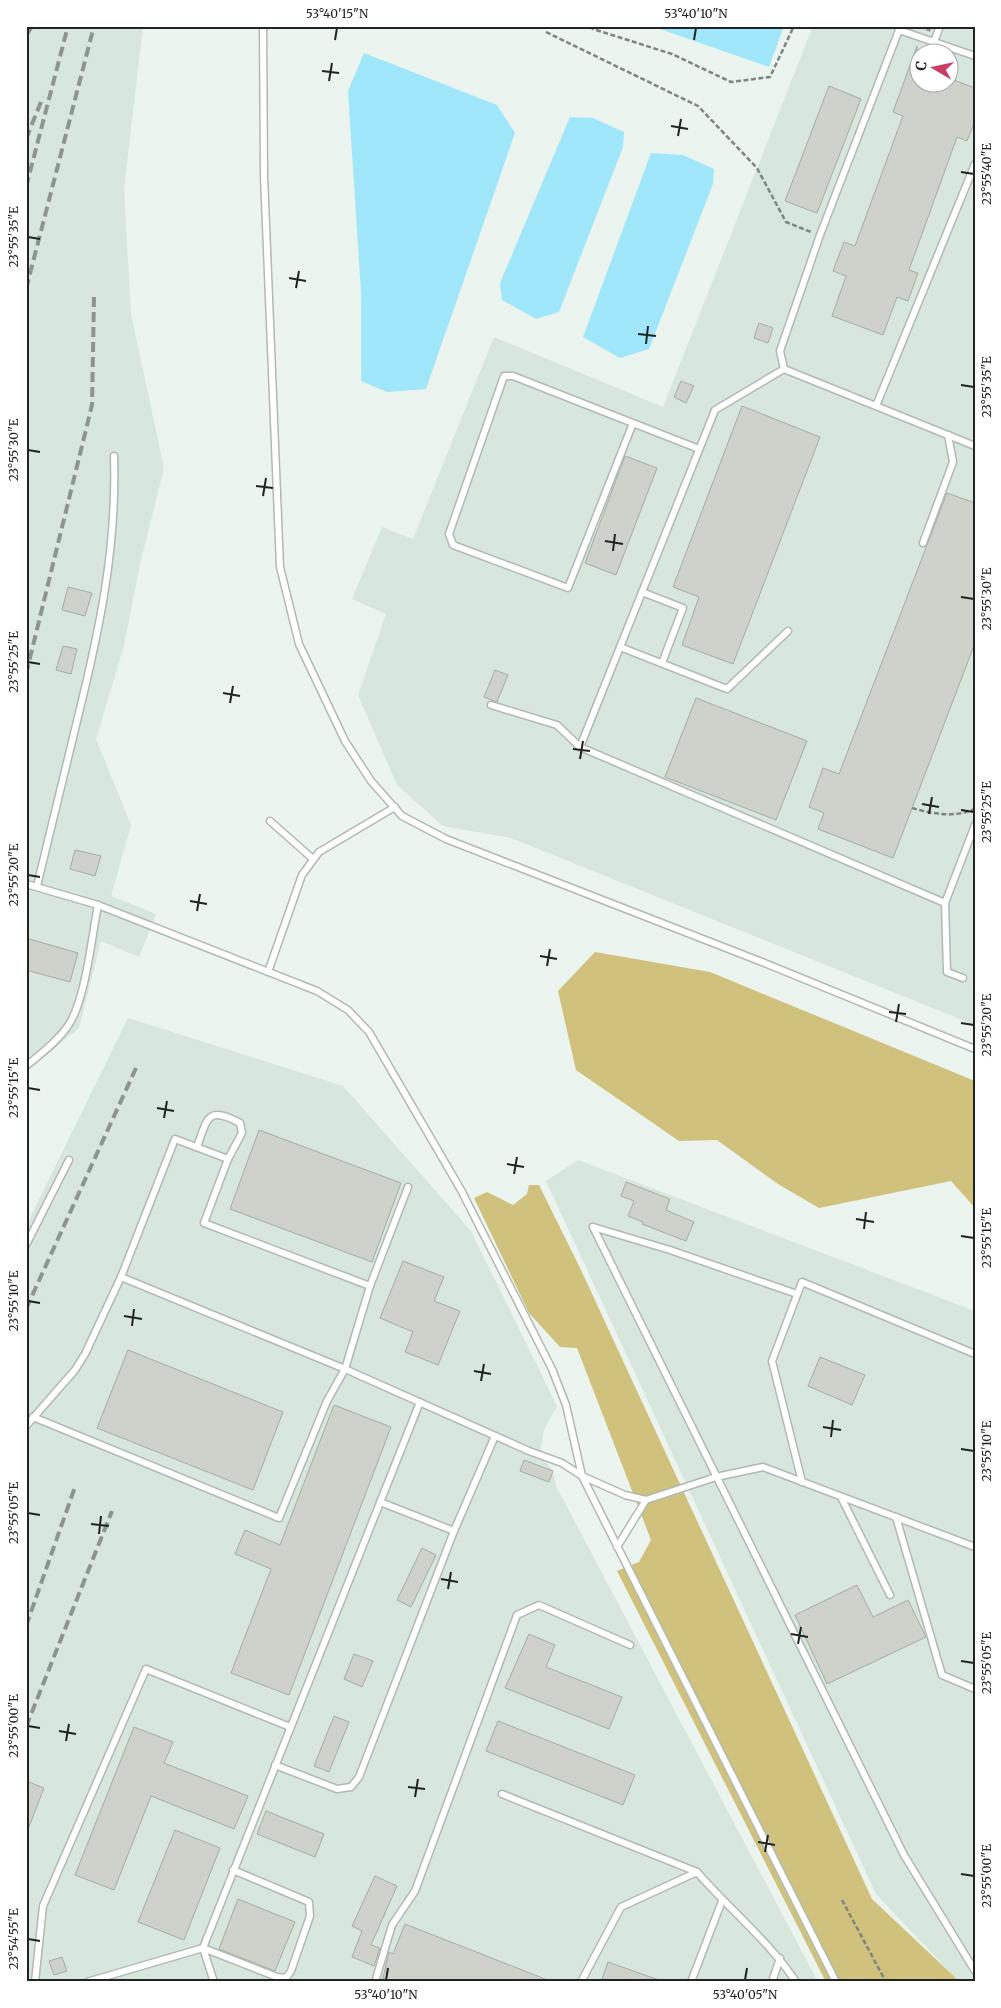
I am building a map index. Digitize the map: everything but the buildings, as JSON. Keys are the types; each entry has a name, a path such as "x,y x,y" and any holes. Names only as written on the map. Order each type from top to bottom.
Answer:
{"lane":[{"path":"263,26 265,186 280,567 299,644 341,732 371,781 402,816 446,839 762,962 975,1049"},
{"path":"784,369 780,351 820,235 900,28 934,42 940,26"},
{"path":"958,50 975,56"},
{"path":"876,406 975,164"},
{"path":"784,369 975,446"},
{"path":"580,747 715,410 784,369"},
{"path":"632,423 568,588 453,546 449,534 504,376 522,379 664,435 699,450"},
{"path":"923,543 953,462 948,435"},
{"path":"37,886 99,632 110,569 114,520 114,456"},
{"path":"642,592 683,608 662,663"},
{"path":"620,647 727,688 788,631"},
{"path":"491,705 557,725 580,747 945,904"},
{"path":"268,972 302,874 319,852 395,807"},
{"path":"270,821 314,859"},
{"path":"963,978 948,972 945,904 975,825"},
{"path":"26,884 98,905 317,991 348,1010 369,1032 461,1190 552,1370 566,1405 582,1476 836,1982"},
{"path":"26,1066 54,1041 72,1020 78,1004 98,905"},
{"path":"197,1147 206,1121 213,1115 223,1114 240,1123 242,1133 228,1159 204,1223 370,1286"},
{"path":"26,1426 75,1370 85,1354 121,1277 175,1139 228,1159"},
{"path":"26,1245 69,1160"},
{"path":"33,1418 279,1518 327,1401 345,1369 370,1286 408,1187"},
{"path":"797,1294 670,1250 593,1227 904,1855 975,1971"},
{"path":"121,1277 345,1369 495,1436 562,1463 582,1476 625,1495 646,1500 716,1477 763,1468 975,1547"},
{"path":"802,1482 772,1361 802,1282 975,1354"},
{"path":"214,1982 203,1948 420,1402"},
{"path":"275,1765 337,1789 352,1787 359,1777 454,1531 495,1436"},
{"path":"842,1497 890,1595"},
{"path":"617,1547 646,1500"},
{"path":"380,1502 454,1531"},
{"path":"896,1517 942,1675 975,1689"},
{"path":"375,1982 392,1925 415,1890 517,1615 539,1605 630,1645"},
{"path":"35,1982 43,1906 146,1669 290,1727"},
{"path":"502,1794 697,1872 722,1901 780,1958 796,1982"},
{"path":"87,1982 203,1948 277,1977 286,1978 291,1971 310,1916 309,1902 233,1870"},
{"path":"581,1982 621,1907 697,1872"},
{"path":"691,1982 722,1901"},
{"path":"772,1982 780,1958"}],"path":[{"path":"590,26 593,29 672,54 732,82 770,76 794,26"},
{"path":"546,32 698,106 757,168 786,222 820,235"},
{"path":"912,808 935,814 964,814 975,809"},
{"path":"842,1900 886,1982"}],"shaded area":[{"path":"26,26 143,26 124,189 131,314 164,468 140,564 124,646 96,739 131,825 111,896 156,914 139,957 101,941 79,1028 26,1072"},
{"path":"813,26 975,26 975,1025 511,838 443,826 397,785 358,695 386,614 352,599 382,527 413,539 494,337 663,407"},
{"path":"595,952 710,972 975,1081 975,1208 951,1181 819,1208 778,1184 717,1140 679,1141 576,1070 558,991"},
{"path":"128,1018 343,1086 471,1231 557,1406 544,1430 540,1455 553,1471 556,1486 818,1982 26,1982 26,1226"},
{"path":"578,1160 975,1311 975,1982 959,1982 876,1894 546,1181"},
{"path":"529,1185 539,1185 581,1270 872,1899 960,1982 826,1982 617,1571 639,1562 651,1540 577,1348 560,1347 529,1313 474,1198 487,1192 513,1205 527,1194"}],"water":[{"path":"661,26 784,26 769,67 660,29"},
{"path":"364,53 497,105 515,133 426,389 387,392 361,381 361,292 348,91"},
{"path":"570,117 593,118 624,132 623,147 559,312 536,319 502,300 500,283"},
{"path":"651,153 683,155 714,169 713,184 649,349 620,358 583,337"}],"railway":[{"path":"26,36 32,26"},
{"path":"26,187 68,26"},
{"path":"26,289 94,26"},
{"path":"928,31 930,26"},
{"path":"26,139 43,97"},
{"path":"26,674 92,405 94,297"},
{"path":"26,1309 136,1068"},
{"path":"26,1626 75,1487"},
{"path":"26,1727 112,1511"}]}
